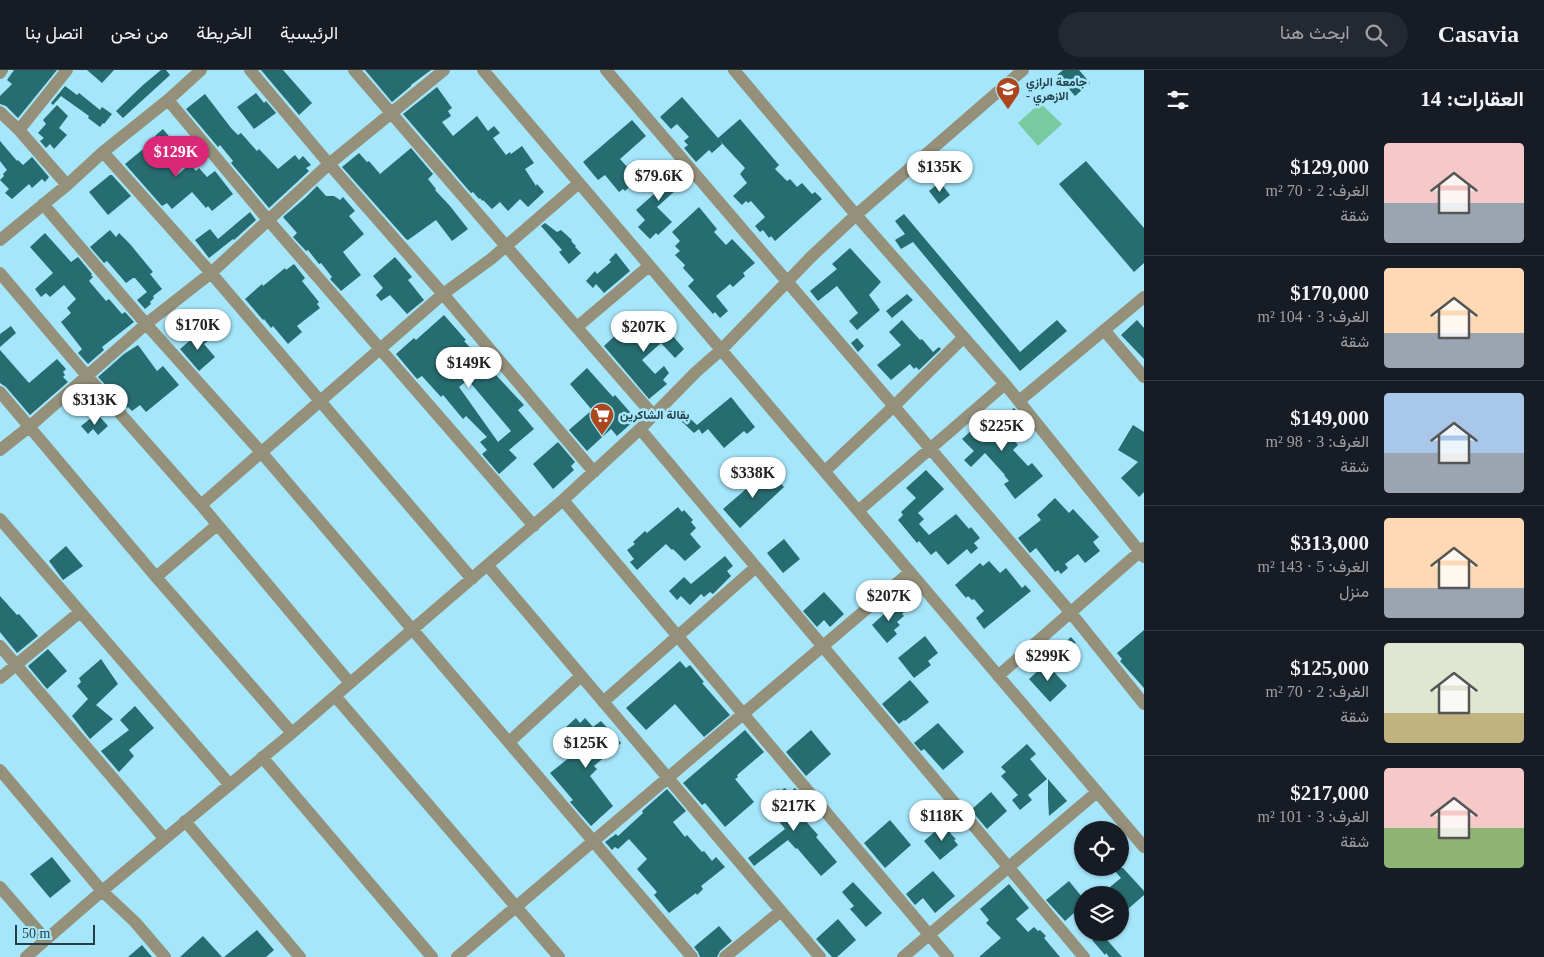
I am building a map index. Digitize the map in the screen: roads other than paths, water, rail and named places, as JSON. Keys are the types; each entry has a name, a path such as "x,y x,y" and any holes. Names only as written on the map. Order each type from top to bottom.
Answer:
{"street":[{"path":"0,74 2,70"},
{"path":"19,130 67,70"},
{"path":"0,240 67,185 103,152 168,100 201,70"},
{"path":"250,70 329,164 444,294 594,472"},
{"path":"354,70 654,415"},
{"path":"0,450 29,427 146,324 211,273 329,164 444,70"},
{"path":"482,70 1144,847"},
{"path":"606,70 1071,613 1144,704"},
{"path":"734,70 856,215 1005,384 1142,553 998,676"},
{"path":"30,956 164,838 292,733 534,526 640,429 696,372 721,350 787,280 856,215 1023,70"},
{"path":"168,100 269,221 534,526"},
{"path":"0,112 19,130 67,185"},
{"path":"103,152 211,273 472,579"},
{"path":"201,505 444,294 506,246 578,183"},
{"path":"43,204 146,324 261,452 692,957"},
{"path":"578,328 650,266"},
{"path":"0,273 87,376 201,505 350,683"},
{"path":"1019,401 1144,297"},
{"path":"1104,330 1144,377"},
{"path":"825,471 963,338"},
{"path":"858,511 1005,384"},
{"path":"0,392 156,577 292,733"},
{"path":"640,429 1084,957"},
{"path":"563,500 948,957"},
{"path":"0,519 230,785"},
{"path":"156,577 217,525"},
{"path":"488,566 820,957"},
{"path":"603,702 756,567"},
{"path":"457,957 910,572"},
{"path":"0,678 80,612"},
{"path":"0,646 164,838"},
{"path":"510,742 582,676"},
{"path":"335,696 559,957"},
{"path":"262,758 432,957"},
{"path":"0,770 102,891 135,922 165,957"},
{"path":"903,957 1097,792"},
{"path":"185,821 300,957"},
{"path":"0,887 46,940"},
{"path":"725,957 781,911"}],"place":[{"name":"جامعة الرازي - الازهري","path":"1008,110"},
{"name":"بقالة الشاكرين","path":"602,436"}]}
